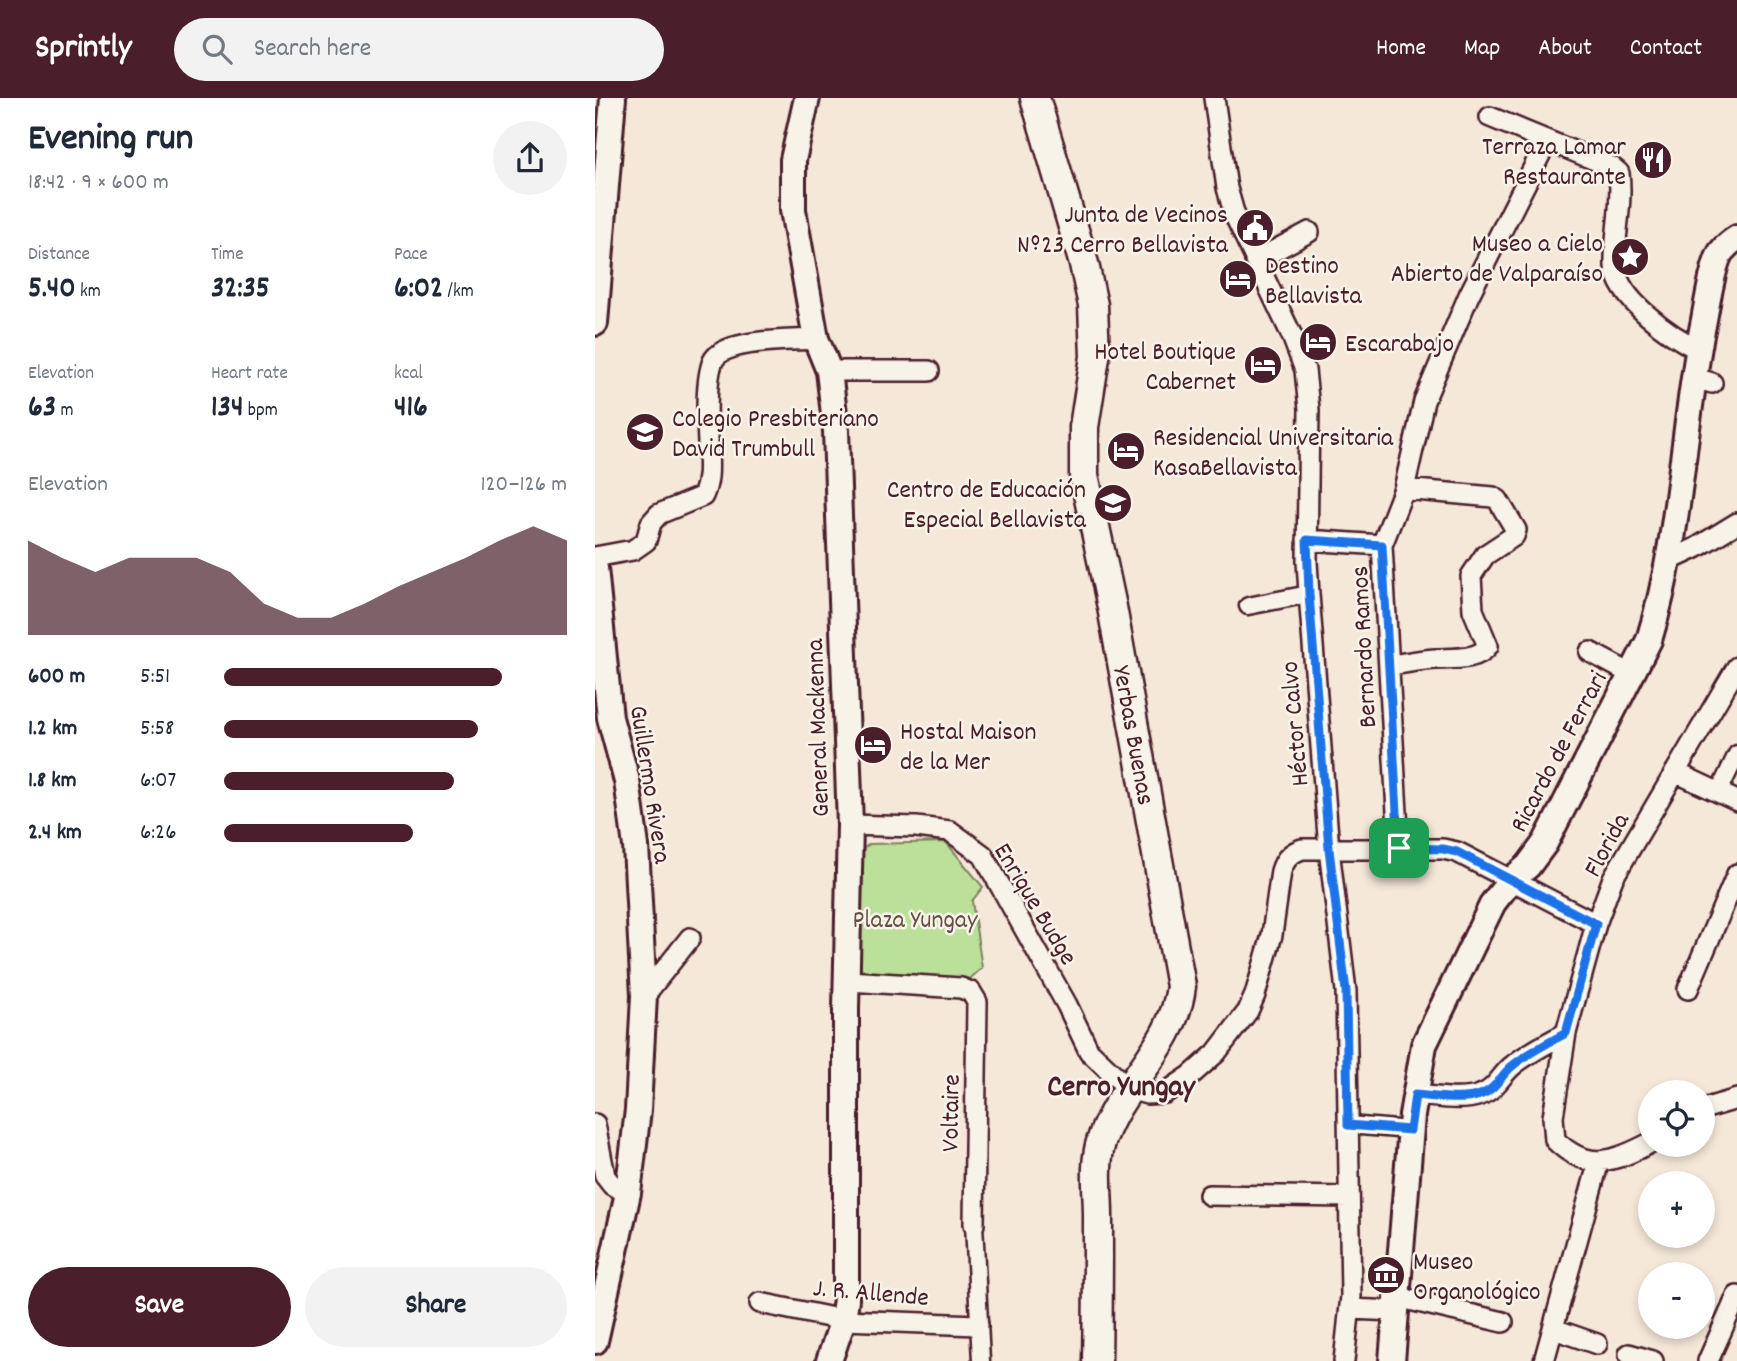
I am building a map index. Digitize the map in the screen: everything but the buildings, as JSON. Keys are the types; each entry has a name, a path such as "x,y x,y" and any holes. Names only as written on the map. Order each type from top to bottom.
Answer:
{"main road":[{"name":"Yerbas Buenas","path":"1035,98 1091,296 1095,357 1084,427 1084,475 1112,607 1181,986 1179,1006 1168,1028 1120,1102 1101,1143 1098,1176 1097,1361"}],"street":[{"path":"595,323 613,98"},
{"name":"General Mackenna","path":"807,98 793,160 792,197 816,340 829,371 837,431 850,825 846,1008 846,1299 829,1361"},
{"name":"Héctor Calvo","path":"1214,98 1230,202 1305,370 1309,409 1309,594 1329,849 1346,991 1350,1309 1344,1361"},
{"path":"1490,117 1612,167 1619,173 1621,202 1615,268 1620,282 1638,306 1663,328 1698,349"},
{"name":"Bernardo Ramos","path":"1399,848 1382,545 1404,489 1424,401 1469,295 1547,141"},
{"path":"1255,261 1309,232"},
{"name":"Ricardo de Ferrari","path":"1392,1361 1410,1130 1423,1045 1493,904 1510,881 1528,866 1545,842 1649,640 1660,605 1703,381 1698,349 1710,289 1721,252 1737,238"},
{"path":"595,557 633,551 646,541 651,523 659,514 703,496 709,482 706,403 713,360 724,351 739,345 816,340"},
{"path":"829,371 929,371"},
{"path":"1390,665 1461,658 1484,652 1488,646 1473,610 1472,576 1485,555 1514,536 1516,530 1498,500 1493,497 1404,489"},
{"path":"1668,561 1696,548 1737,523"},
{"path":"1307,540 1382,545"},
{"name":"Guillermo Rivera","path":"595,568 610,718 627,781 636,846 644,996 638,1110 628,1193 595,1341"},
{"path":"1248,606 1309,594"},
{"path":"1590,652 1631,674"},
{"name":"Florida","path":"1599,1161 1582,1159 1567,1153 1555,1140 1553,1117 1566,1033 1596,924 1613,878 1737,667"},
{"path":"1723,783 1737,754"},
{"path":"1675,772 1737,801"},
{"name":"Enrique Budge","path":"850,825 950,831 983,855 1067,1005 1089,1051 1129,1089"},
{"path":"1129,1089 1147,1094 1165,1093 1216,1053 1243,1018 1255,995 1272,935 1285,861 1293,852 1302,849 1399,848 1457,852 1596,924"},
{"path":"1688,989 1737,874"},
{"path":"644,996 691,938"},
{"name":"Voltaire","path":"848,981 961,988 971,992 977,1002 974,1224 981,1361"},
{"path":"1415,1095 1479,1096 1496,1086 1510,1068 1525,1057 1566,1033"},
{"path":"1715,1105 1737,1099"},
{"path":"595,1124 605,1177 612,1185 628,1193"},
{"path":"1348,1125 1410,1130"},
{"path":"1544,1361 1599,1161 1623,1157 1638,1149"},
{"path":"1209,1195 1349,1197"},
{"path":"1708,1361 1737,1296"},
{"name":"J. R. Allende","path":"760,1303 842,1320 978,1325"},
{"path":"1350,1309 1396,1304 1503,1322"},
{"path":"1554,1329 1597,1344"},
{"path":"1629,1354 1653,1361"}],"green space":[{"name":"Plaza Yungay","path":"946,842 983,887 972,901 982,968 965,983 866,975 857,966 853,855 870,844"}],"place":[{"name":"Terraza Lamar Restaurante","path":"1653,160"},
{"name":"Junta de Vecinos Nº23 Cerro Bellavista","path":"1255,228"},
{"name":"Museo a Cielo Abierto de Valparaíso","path":"1630,257"},
{"name":"Destino Bellavista","path":"1238,279"},
{"name":"Escarabajo","path":"1318,342"},
{"name":"Hotel Boutique Cabernet","path":"1263,365"},
{"name":"Colegio Presbiteriano David Trumbull","path":"645,432"},
{"name":"Residencial Universitaria KasaBellavista","path":"1126,451"},
{"name":"Centro de Educación Especial Bellavista","path":"1113,503"},
{"name":"Hostal Maison de la Mer","path":"873,745"},
{"name":"Museo Organológico","path":"1386,1275"}],"district":[{"name":"Cerro Yungay","path":"1121,1085"}],"route":[{"path":"1307,540 1382,545 1399,848 1457,852 1596,924 1566,1033 1525,1057 1510,1068 1496,1086 1479,1096 1415,1095 1410,1130 1348,1125 1346,991 1329,849 1307,540"}]}
